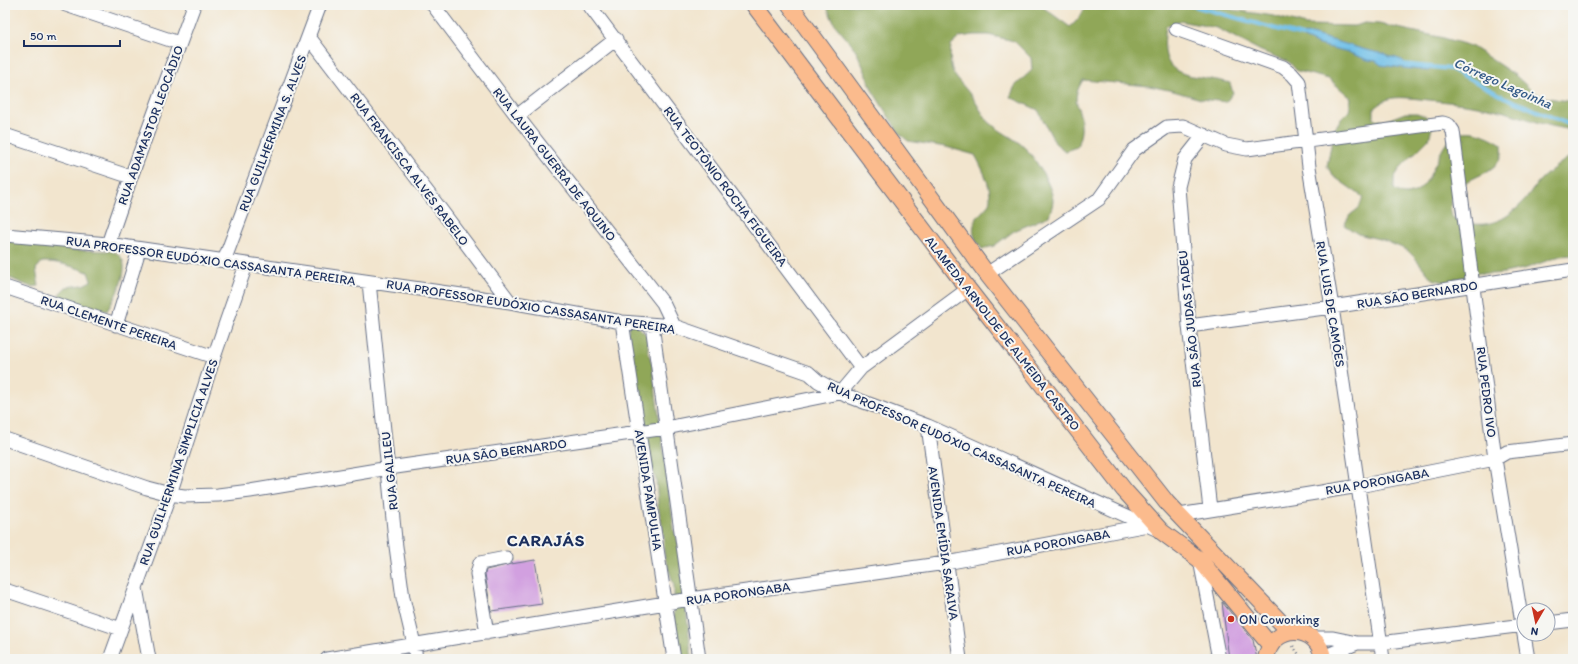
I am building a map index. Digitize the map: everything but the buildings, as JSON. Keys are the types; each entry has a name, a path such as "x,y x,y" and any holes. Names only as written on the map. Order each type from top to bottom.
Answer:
{"main road":[{"name":"ALAMEDA ARNOLDE DE ALMEIDA CASTRO","path":"754,5 968,289 1124,490 1155,529 1200,560 1268,652"},
{"name":"ALAMEDA ARNOLDE DE ALMEIDA CASTRO","path":"790,5 987,274 1167,503 1290,632"},
{"path":"878,170 899,154"},
{"path":"1268,652 1273,641 1280,635 1290,632 1299,632 1312,638 1321,648 1323,658"}],"street":[{"path":"66,5 180,43"},
{"name":"RUA ADAMASTOR LEOCÁDIO","path":"108,244 194,5"},
{"name":"RUA GUILHERMINA S. ALVES","path":"224,261 320,5"},
{"name":"RUA LAURA GUERRA DE AQUINO","path":"433,5 517,116 663,303 674,326"},
{"name":"RUA TEOTÔNIO ROCHA FIGUEIRA","path":"589,5 616,39 861,368"},
{"name":"RUA LUIS DE CAMÕES","path":"1176,29 1283,67 1299,82 1306,141 1359,486 1383,659"},
{"name":"RUA FRANCISCA ALVES RABELO","path":"309,37 510,302"},
{"path":"517,116 616,39"},
{"name":"RUA PEDRO IVO","path":"1306,141 1442,124 1449,125 1453,131 1495,459 1519,602"},
{"path":"987,274 1098,199 1134,150 1167,127 1182,126 1226,145 1247,149 1306,141"},
{"path":"5,135 131,177"},
{"name":"RUA SÃO JUDAS TADEU","path":"1204,135 1184,158 1178,187 1189,326 1210,509"},
{"name":"RUA PROFESSOR EUDÓXIO CASSASANTA PEREIRA","path":"5,235 108,244 139,250 510,302 622,322 674,326 809,373 840,394 928,426 1155,529"},
{"path":"116,325 139,250"},
{"name":"RUA GUILHERMINA SIMPLICIA ALVES","path":"110,659 170,494 246,265"},
{"name":"RUA SÃO BERNARDO","path":"1189,326 1332,307 1573,270"},
{"name":"RUA GALILEU","path":"369,282 395,539 403,598 416,659"},
{"name":"RUA CLEMENTE PEREIRA","path":"5,287 214,358"},
{"path":"840,394 861,368 968,289"},
{"name":"AVENIDA PAMPULHA","path":"622,322 674,659"},
{"name":"AVENIDA PAMPULHA","path":"652,325 699,659"},
{"name":"RUA SÃO BERNARDO","path":"5,439 147,488 184,496 218,495 389,468 666,428 840,394"},
{"name":"AVENIDA EMÍDIA SARAIVA","path":"928,426 960,659"},
{"name":"RUA PORONGABA","path":"1179,515 1359,486 1495,459 1508,452 1573,444"},
{"name":"RUA PORONGABA","path":"327,659 690,599 946,563 1155,529"},
{"path":"487,632 477,574 480,563 506,558"},
{"path":"1200,560 1219,659"},
{"path":"136,587 149,659"},
{"path":"5,590 121,629"},
{"path":"1556,622 1573,620"},
{"path":"1312,638 1333,638 1357,643 1380,642 1516,627"},
{"name":"RUA PEDRO IVO","path":"1525,642 1528,659"},
{"path":"1323,658 1357,643"}],"green space":[{"path":"826,5 1040,5 1070,27 1079,18 1085,5 1216,5 1233,10 1274,16 1306,25 1354,26 1365,23 1379,24 1444,38 1471,46 1515,75 1532,91 1543,97 1573,102 1573,130 1552,126 1483,107 1452,102 1410,98 1390,98 1374,108 1374,119 1385,121 1405,113 1417,113 1427,117 1432,128 1429,139 1401,167 1394,178 1394,189 1405,194 1418,190 1427,180 1441,152 1449,140 1461,132 1478,133 1502,144 1502,156 1495,165 1460,186 1453,194 1450,203 1452,217 1463,222 1473,224 1492,223 1510,214 1526,199 1541,179 1564,160 1573,155 1573,255 1560,256 1527,268 1504,273 1479,273 1444,282 1432,279 1407,250 1383,240 1358,234 1344,225 1350,215 1359,208 1363,197 1333,176 1327,166 1334,130 1340,120 1349,111 1351,98 1329,79 1297,71 1289,62 1261,51 1217,28 1179,21 1166,26 1165,45 1167,58 1172,67 1180,72 1190,75 1230,83 1233,93 1226,102 1201,99 1149,86 1083,80 1076,98 1081,118 1080,136 1077,147 1065,151 1055,143 1038,110 1010,97 1015,86 1032,70 1031,58 1014,41 988,35 974,35 960,37 951,45 950,56 954,75 973,98 988,121 1021,144 1034,158 1043,173 1052,195 1053,203 1049,216 1014,231 994,246 982,249 975,238 973,230 977,218 989,204 990,193 985,176 975,155 946,147 908,141 899,133 872,90 858,55 852,45 835,25"},
{"path":"5,237 55,242 72,250 109,251 117,253 123,261 124,273 116,294 107,311 69,305 62,302 59,294 66,287 83,285 91,281 88,272 83,270 59,263 42,262 36,269 39,286 31,287 5,276"},
{"path":"630,324 635,324 648,336 648,352 652,363 674,530 678,541 692,659 680,659 674,619 674,586 664,554 663,530 658,505 656,480 651,466 626,338"}],"water":[{"path":"1311,34 1385,54 1389,57 1402,60 1406,64 1434,67 1428,71 1381,65 1376,61 1368,60 1345,51 1319,45 1297,35"}],"waterway":[{"name":"Córrego Lagoinha","path":"1190,5 1302,36"},
{"name":"Córrego Lagoinha","path":"1402,64 1451,69 1504,97 1573,126"}],"place":[{"name":"ON Coworking","path":"1231,619"}],"district":[{"name":"CARAJÁS","path":"546,540"}]}
